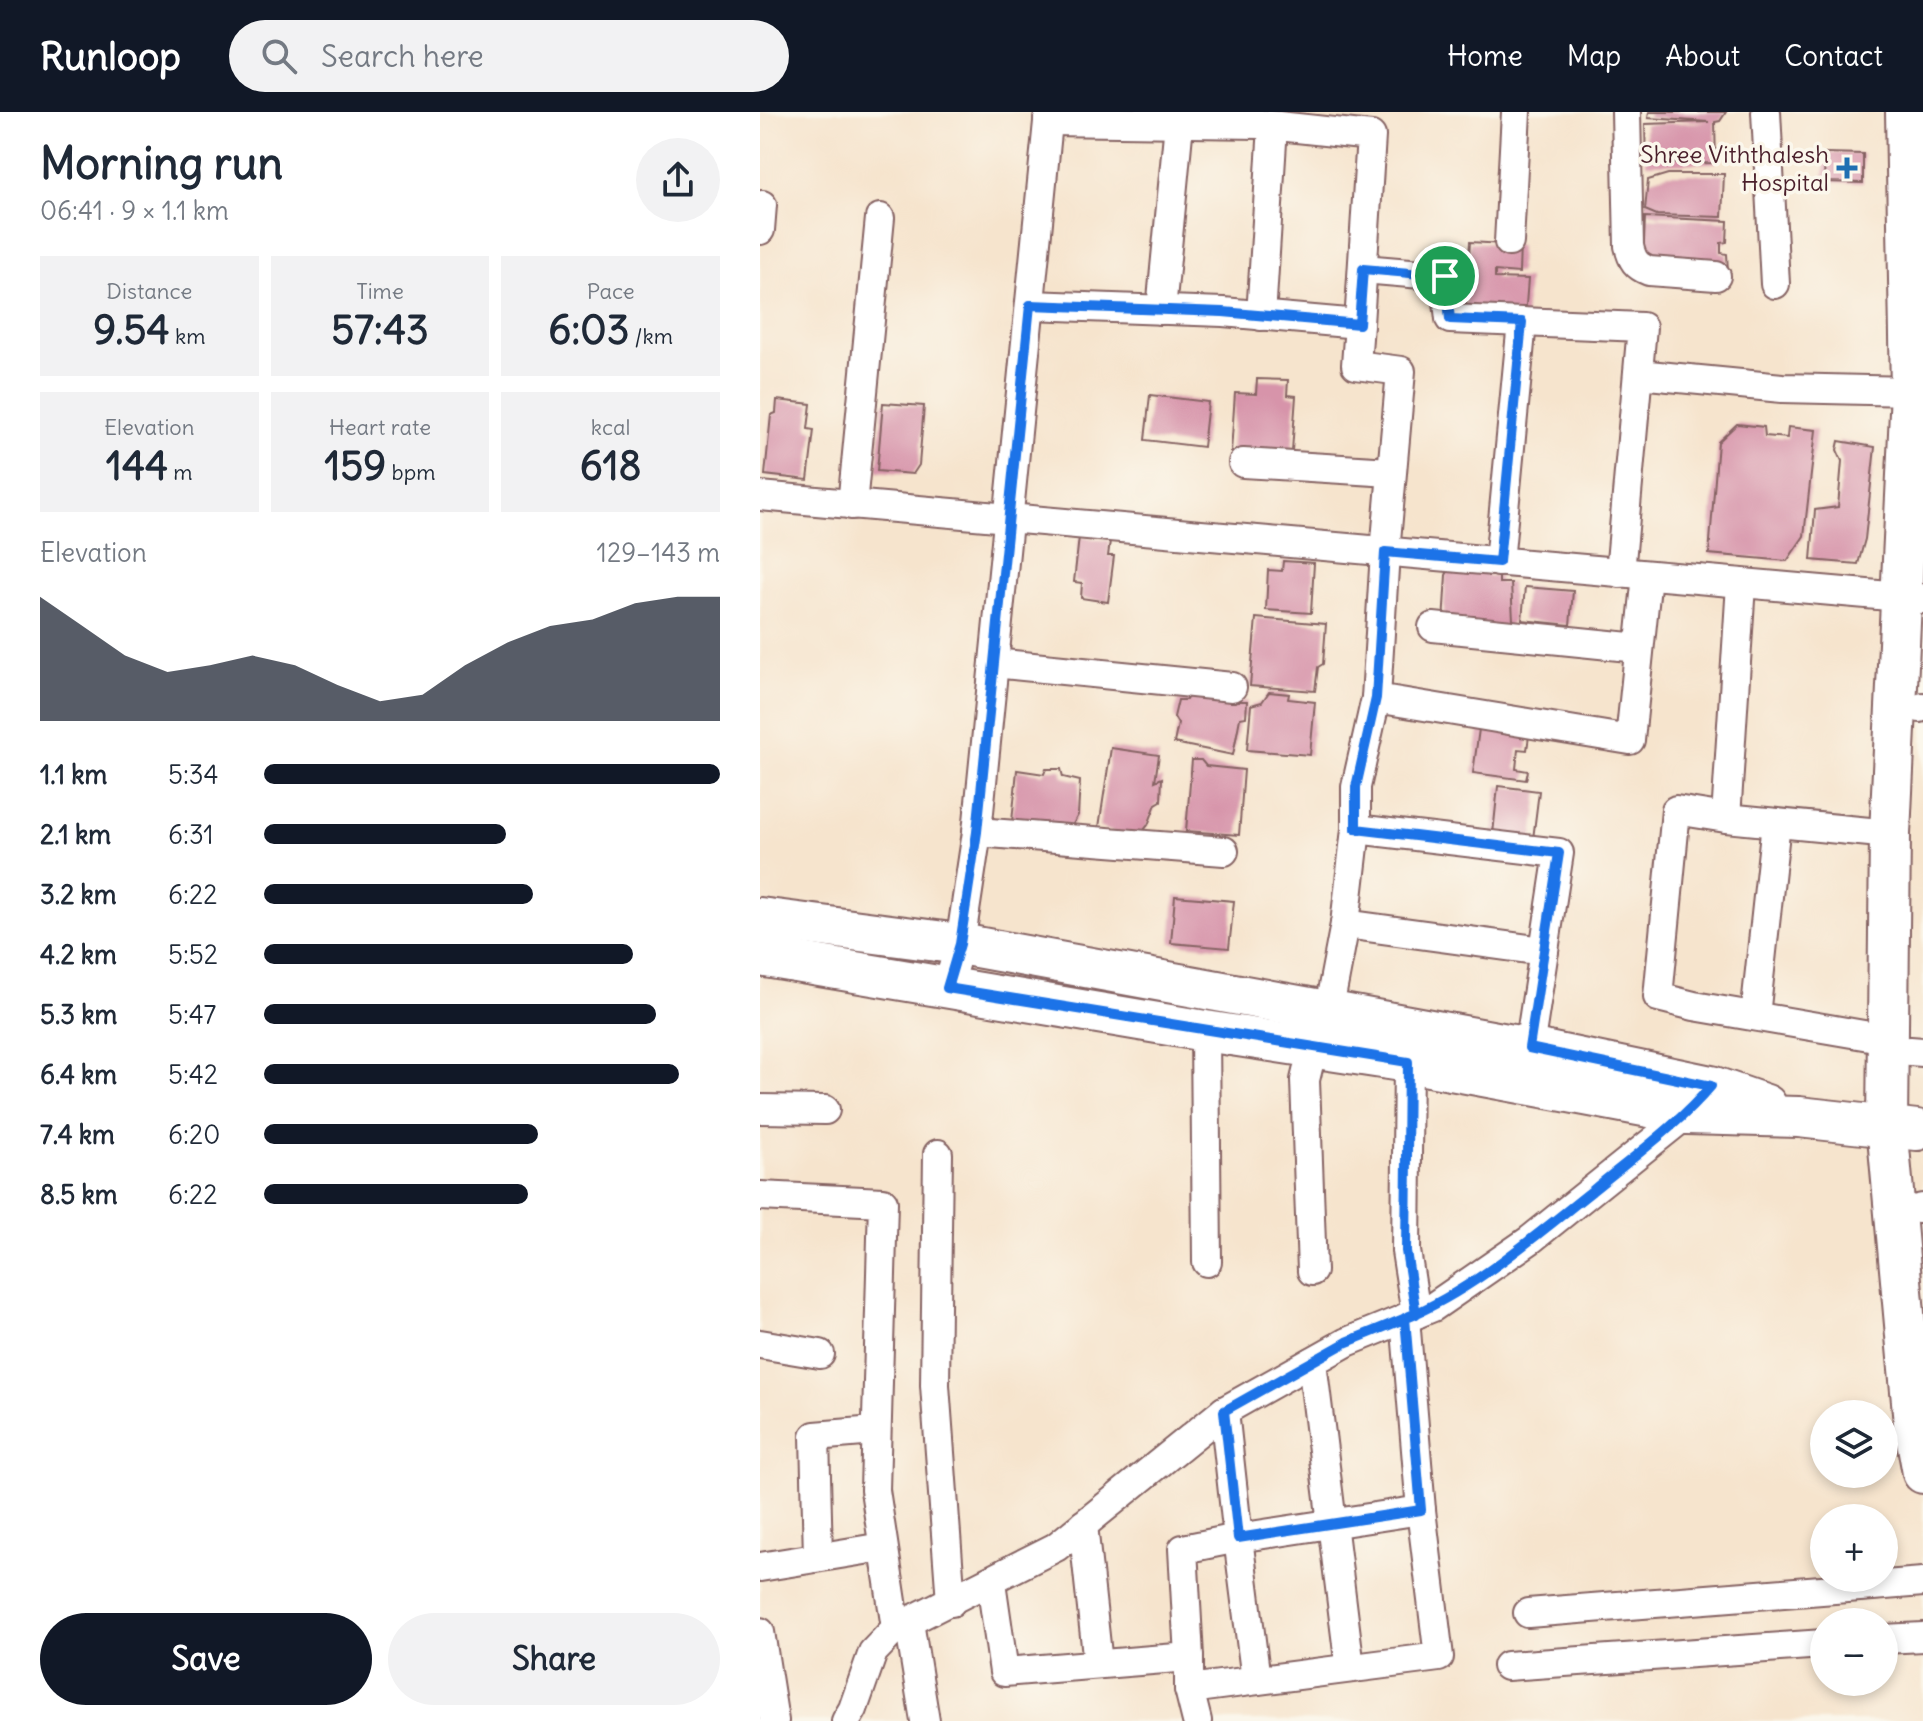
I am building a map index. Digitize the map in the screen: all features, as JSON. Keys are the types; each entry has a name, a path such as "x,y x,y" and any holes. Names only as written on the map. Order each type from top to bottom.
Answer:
{"street":[{"path":"1509,242 1516,112"},
{"path":"1626,112 1629,246 1632,260 1649,271 1716,276"},
{"path":"1766,112 1775,284"},
{"path":"1906,112 1913,598 1890,834 1906,1047"},
{"path":"947,988 960,944 977,832 1048,116 1273,126 1371,136 1356,365 1401,371 1376,698 1356,787 1356,829 1345,924 1305,1080 1312,1271"},
{"path":"1161,310 1179,123"},
{"path":"1261,316 1273,126"},
{"path":"852,505 880,218"},
{"path":"1363,269 1445,276 1450,319 1642,327 1638,374 1634,574 1639,648 1630,740 1376,698"},
{"path":"1030,305 1161,310 1359,324"},
{"path":"1499,562 1522,322"},
{"path":"1638,374 1782,388 1911,391"},
{"path":"1243,463 1391,472"},
{"path":"760,496 1913,598"},
{"path":"1726,818 1741,584"},
{"path":"1433,627 1639,648"},
{"path":"1923,659 1902,1128 1914,1424 1923,1473"},
{"path":"994,663 1232,687"},
{"path":"1890,834 1676,810 1658,997 1906,1047"},
{"path":"1755,1016 1776,823"},
{"path":"1356,829 1559,853 1529,1048"},
{"path":"977,832 1224,851"},
{"path":"760,918 960,944 1320,1030 1408,1062 1699,1100 1799,1117 1902,1128"},
{"path":"1345,924 1544,951"},
{"path":"760,956 1205,1031 1320,1030 1529,1048 1699,1100"},
{"path":"1205,1031 1207,1262"},
{"path":"1189,1689 1439,1657 1421,1510 1406,1251 1408,1062"},
{"path":"846,1721 873,1652 902,1625 1056,1547 1224,1411 1347,1342 1433,1307 1530,1240 1699,1100"},
{"path":"760,1109 825,1110"},
{"path":"1902,1128 1921,1209 1923,1307"},
{"path":"938,1154 935,1385 951,1602"},
{"path":"760,1196 883,1202 875,1490 883,1547 925,1721"},
{"path":"760,1344 820,1354"},
{"path":"1312,1362 1350,1668"},
{"path":"1224,1411 1256,1680"},
{"path":"818,1557 815,1436 875,1431"},
{"path":"1197,1721 1189,1689 1183,1549 1421,1510"},
{"path":"1083,1525 1098,1664"},
{"path":"760,1567 883,1547"},
{"path":"991,1582 1004,1672 1189,1657"},
{"path":"1528,1613 1923,1582"},
{"path":"760,1632 774,1721"},
{"path":"1898,1638 1923,1637"},
{"path":"1507,1666 1810,1645"}],"building":[{"path":"1649,112 1726,112 1720,121 1715,122 1716,163 1646,164 1645,124 1709,122 1648,118"},
{"path":"1825,153 1863,154 1863,183 1824,182"},
{"path":"1668,174 1724,174 1722,217 1657,215 1645,210 1648,180"},
{"path":"1645,217 1728,221 1727,242 1721,243 1721,253 1727,254 1728,271 1643,267"},
{"path":"1470,242 1520,245 1519,273 1495,271 1495,278 1528,279 1525,318 1465,314"},
{"path":"1257,379 1288,380 1287,395 1296,396 1292,451 1281,455 1231,452 1235,393 1256,394"},
{"path":"1150,395 1208,402 1203,447 1145,440"},
{"path":"777,400 811,404 808,429 814,430 808,480 765,475 771,415 776,413"},
{"path":"883,403 924,406 919,465 913,474 877,471"},
{"path":"1737,424 1764,427 1765,436 1787,438 1788,427 1816,430 1804,536 1787,561 1709,554 1718,442"},
{"path":"1839,441 1875,447 1865,539 1858,564 1811,560 1815,510 1838,507 1842,461 1837,450"},
{"path":"1079,537 1110,541 1108,556 1114,556 1108,602 1081,598 1082,583 1074,582"},
{"path":"1283,561 1314,563 1311,613 1266,610 1268,570 1282,571"},
{"path":"1451,566 1483,569 1488,576 1499,575 1499,583 1511,583 1513,620 1509,627 1443,623 1446,575"},
{"path":"1525,587 1573,591 1570,625 1522,620"},
{"path":"1256,618 1326,624 1323,664 1318,667 1315,691 1250,686"},
{"path":"1192,690 1239,691 1238,701 1247,701 1246,717 1240,718 1233,755 1174,743 1178,724 1174,717 1178,700 1186,700"},
{"path":"1269,692 1289,694 1288,699 1315,702 1310,755 1247,750 1251,705 1262,702"},
{"path":"1479,729 1530,729 1527,750 1518,749 1516,769 1528,771 1526,780 1473,773"},
{"path":"1111,748 1159,755 1155,781 1162,778 1161,801 1156,804 1148,825 1135,841 1099,827"},
{"path":"1192,760 1201,760 1206,766 1244,770 1239,835 1186,831"},
{"path":"1046,769 1061,769 1063,777 1080,781 1078,815 1072,826 1012,822 1017,770 1044,774"},
{"path":"1498,786 1539,791 1533,839 1493,834"},
{"path":"1175,896 1234,901 1229,948 1171,943"}],"place":[{"name":"Shree Viththalesh Hospital","path":"1847,168"}],"route":[{"path":"1445,276 1363,269 1359,324 1223,312 1030,305 977,832 960,944 947,988 1408,1062 1406,1251 1416,1314 1405,1318 1347,1342 1224,1411 1238,1538 1421,1510 1405,1318 1433,1307 1530,1240 1687,1114 1711,1086 1529,1048 1559,853 1356,829 1356,787 1376,698 1385,552 1499,562 1522,322 1450,319 1445,276"}]}
